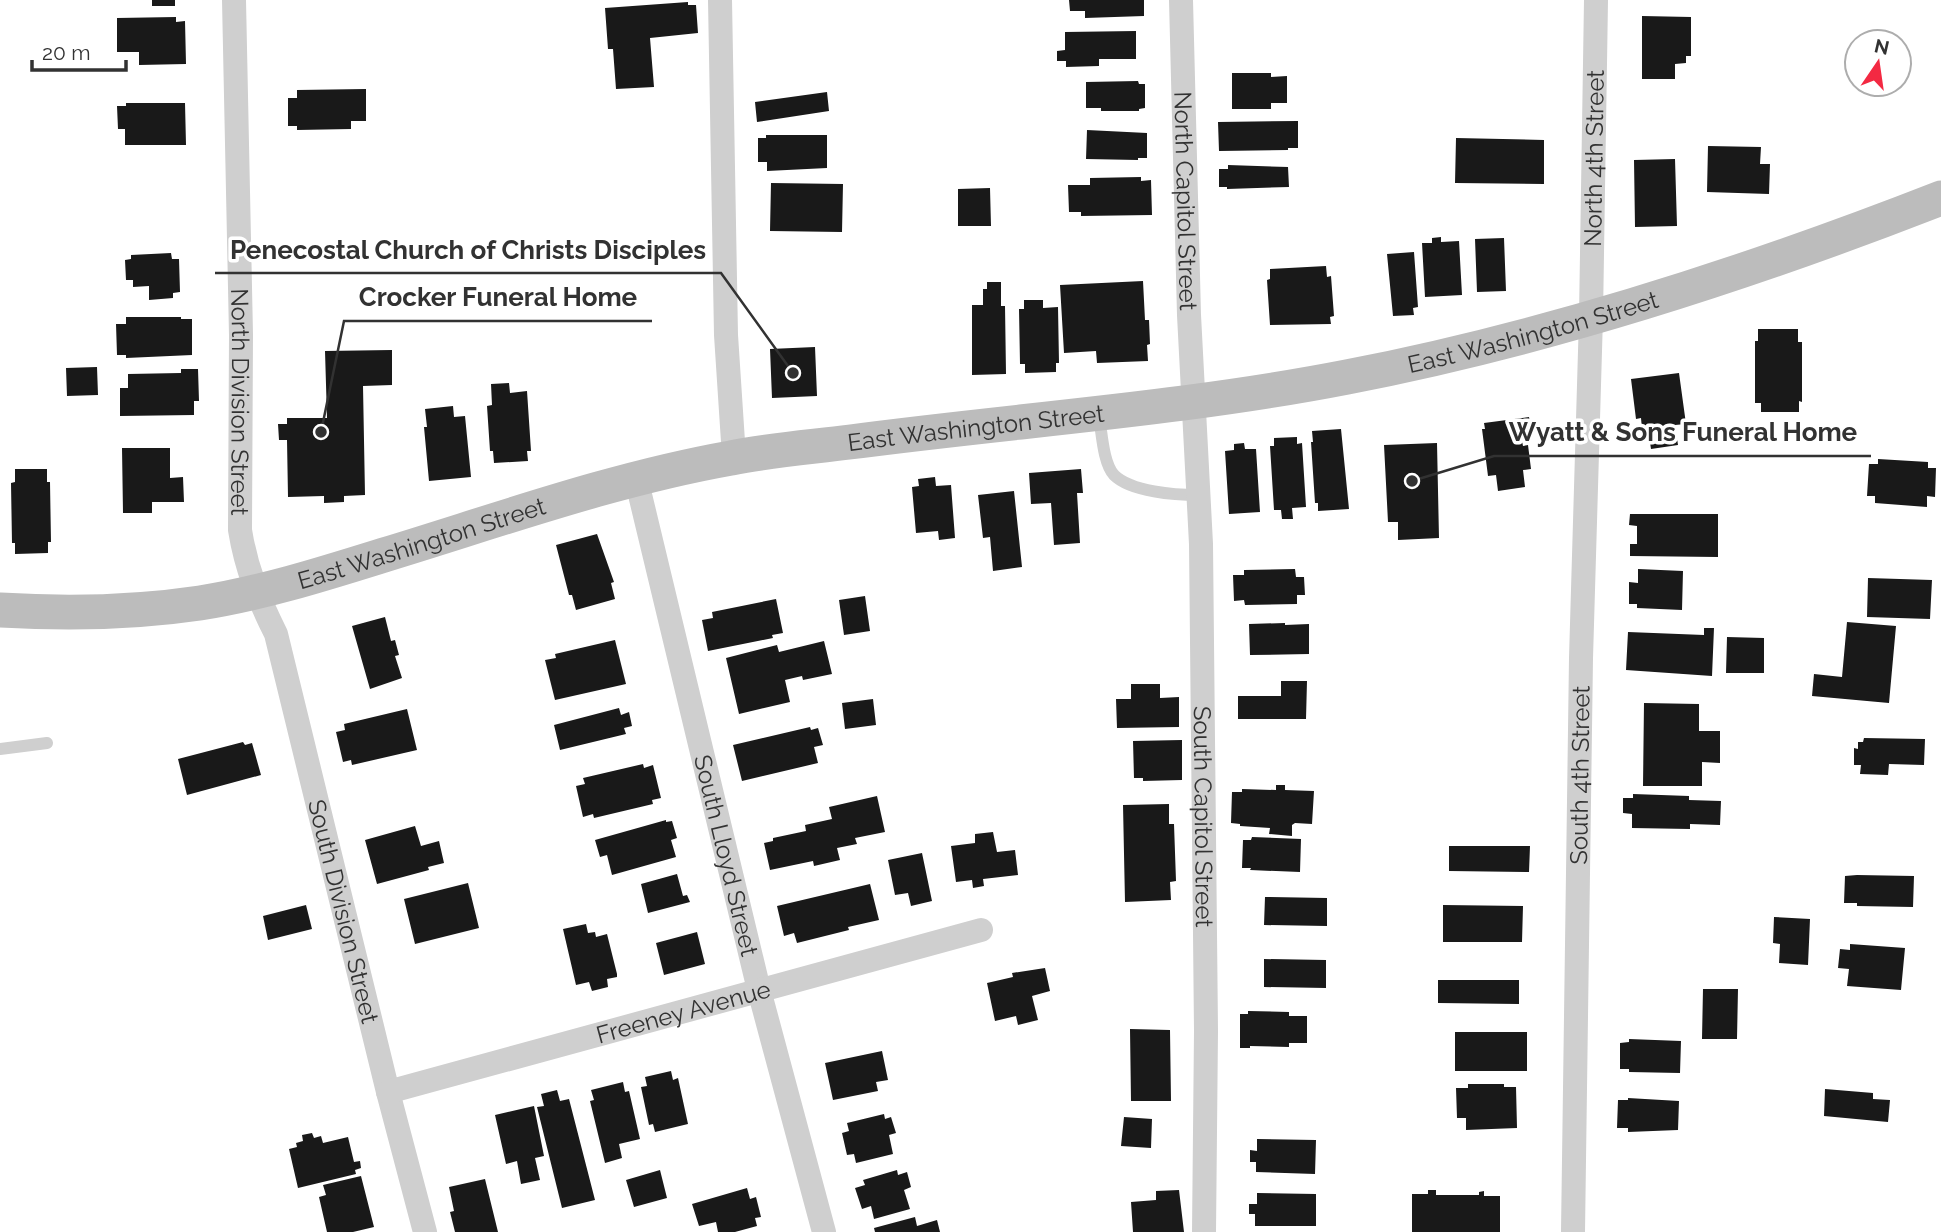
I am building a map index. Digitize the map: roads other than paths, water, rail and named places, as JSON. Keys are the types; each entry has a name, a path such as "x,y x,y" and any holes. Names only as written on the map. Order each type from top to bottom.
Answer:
{"main road":[{"name":"East Washington Street","path":"0,611 120,612 200,603 255,592 325,573 636,478 734,457 890,436 1193,402 1347,377 1457,353 1713,281 1941,198"}],"street":[{"name":"North Division Street","path":"234,0 240,321 240,530 244,559 255,592"},
{"path":"720,0 726,335 734,457"},
{"name":"North Capitol Street","path":"1181,0 1193,402"},
{"name":"North 4th Street","path":"1591,317 1596,0"},
{"name":"South 4th Street","path":"1573,1232 1581,659 1591,317"},
{"name":"South Capitol Street","path":"1193,402 1201,544 1206,1031 1204,1232"},
{"name":"South Lloyd Street","path":"636,478 759,990 824,1232"},
{"name":"South Division Street","path":"255,592 276,634 425,1232"},
{"name":"Freeney Avenue","path":"388,1092 981,930"}],"lane":[{"path":"1099,413 1104,454 1114,475 1141,489 1175,495 1198,495"},
{"path":"0,749 47,743"}],"place":[{"name":"Penecostal Church of Christs Disciples","path":"793,373"},
{"name":"Crocker Funeral Home","path":"321,432"},
{"name":"Wyatt & Sons Funeral Home","path":"1412,481"}]}
